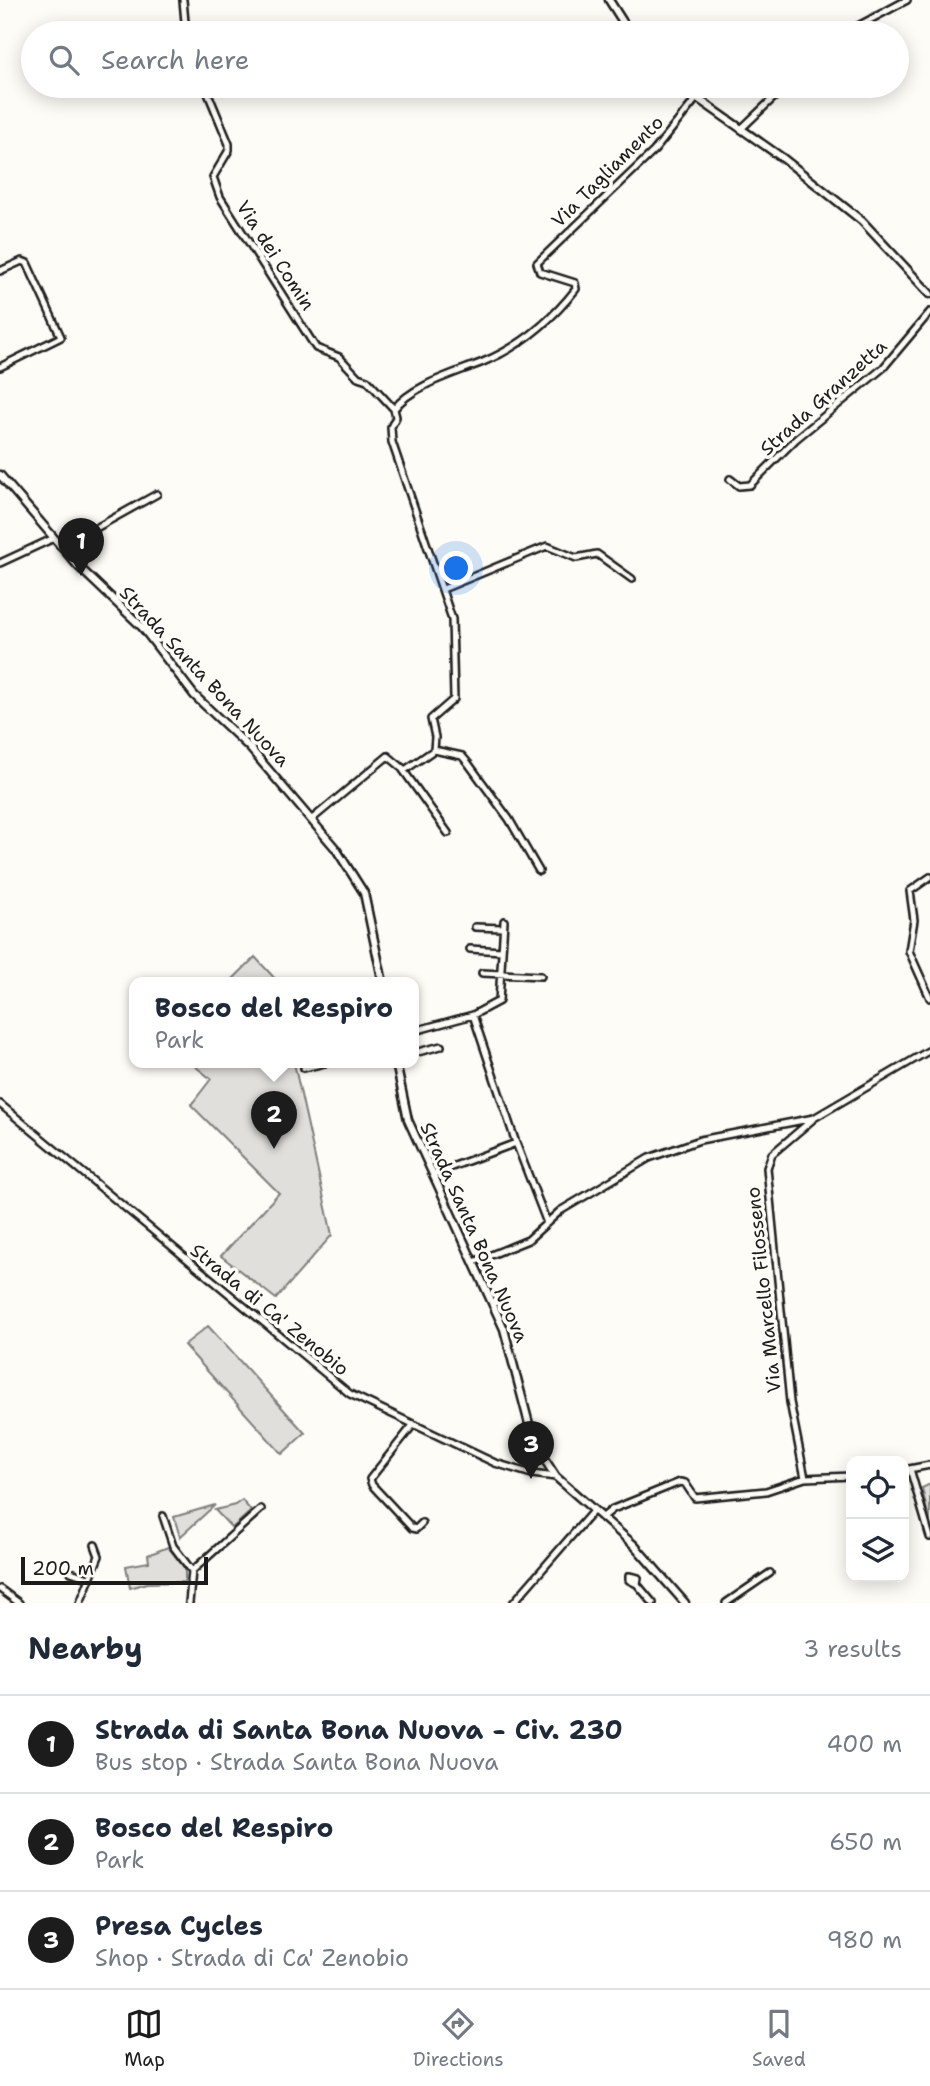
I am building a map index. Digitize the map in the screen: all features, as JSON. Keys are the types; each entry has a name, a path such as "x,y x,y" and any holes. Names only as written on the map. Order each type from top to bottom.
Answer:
{"street":[{"path":"183,0 185,21"},
{"path":"608,0 622,21"},
{"path":"868,21 907,0"},
{"name":"Via dei Comin","path":"210,98 229,144 229,150 213,177 220,197 316,348 339,357 358,377 367,380 394,409"},
{"path":"741,129 773,98"},
{"path":"696,99 784,159 862,221 930,294"},
{"name":"Via Tagliamento","path":"394,409 399,401 448,374 509,349 551,318 576,289 575,283 540,272 537,263 654,151 696,99"},
{"path":"0,271 22,261 27,263 61,337 0,367"},
{"name":"Strada Granzetta","path":"730,479 739,486 750,485 796,439 883,368 930,313"},
{"path":"394,409 396,418 391,427 392,442 452,620 454,699 431,719 435,737 434,750"},
{"name":"Strada Santa Bona Nuova","path":"0,475 62,547 142,627 194,695 236,733 311,820 363,888 375,934 382,977"},
{"path":"62,547 157,494"},
{"path":"0,563 54,538"},
{"path":"443,589 547,546 576,558 597,554 632,579"},
{"path":"311,820 388,756 405,769 434,750 462,756 509,820 539,871"},
{"path":"401,766 449,833"},
{"path":"930,877 910,891 914,920 909,951 930,998"},
{"path":"419,1030 473,1015 499,1001 504,920"},
{"path":"475,927 503,928"},
{"path":"470,949 502,951"},
{"path":"482,973 541,976"},
{"path":"473,1015 516,1143 547,1223"},
{"path":"419,1052 441,1046"},
{"path":"474,1262 528,1240 559,1211 649,1158 700,1140 814,1118 930,1050"},
{"name":"Strada Santa Bona Nuova","path":"397,1068 405,1110 507,1338 529,1430 556,1477 646,1556 685,1603"},
{"name":"Strada di Ca' Zenobio","path":"0,1104 350,1394 495,1462 532,1474 556,1477"},
{"name":"Via Marcello Filosseno","path":"806,1478 790,1402 766,1168 772,1154 814,1118"},
{"path":"433,1174 516,1143"},
{"path":"413,1425 370,1479 372,1485 412,1528 416,1529 422,1523"},
{"path":"909,1469 930,1465"},
{"path":"909,1475 930,1537"},
{"path":"603,1517 613,1509 680,1482 685,1483 695,1497 766,1491 806,1478 846,1476"},
{"path":"192,1571 261,1509"},
{"path":"513,1603 594,1510"},
{"path":"163,1516 173,1546 192,1571 189,1603"},
{"path":"80,1603 99,1556 94,1545"},
{"path":"71,1572 89,1578"},
{"path":"726,1603 769,1573"},
{"path":"637,1584 653,1603"},
{"path":"0,1589 19,1603"}],"shaded area":[{"path":"255,957 273,977 235,977"},
{"path":"197,1068 295,1068 332,1235 276,1299 221,1256 279,1193 191,1105 211,1079"},
{"path":"208,1326 305,1433 282,1454 184,1345"},
{"path":"930,1484 930,1525 922,1488"},
{"path":"242,1500 251,1511 232,1528 215,1510 235,1505"},
{"path":"215,1505 180,1537 174,1517"},
{"path":"168,1547 185,1569 185,1582 147,1583 130,1588 126,1566 149,1562 148,1555"}],"place":[{"name":"Strada di Santa Bona Nuova - Civ. 230","path":"81,576"},
{"name":"Bosco del Respiro","path":"274,1149"},
{"name":"Presa Cycles","path":"531,1479"}]}
